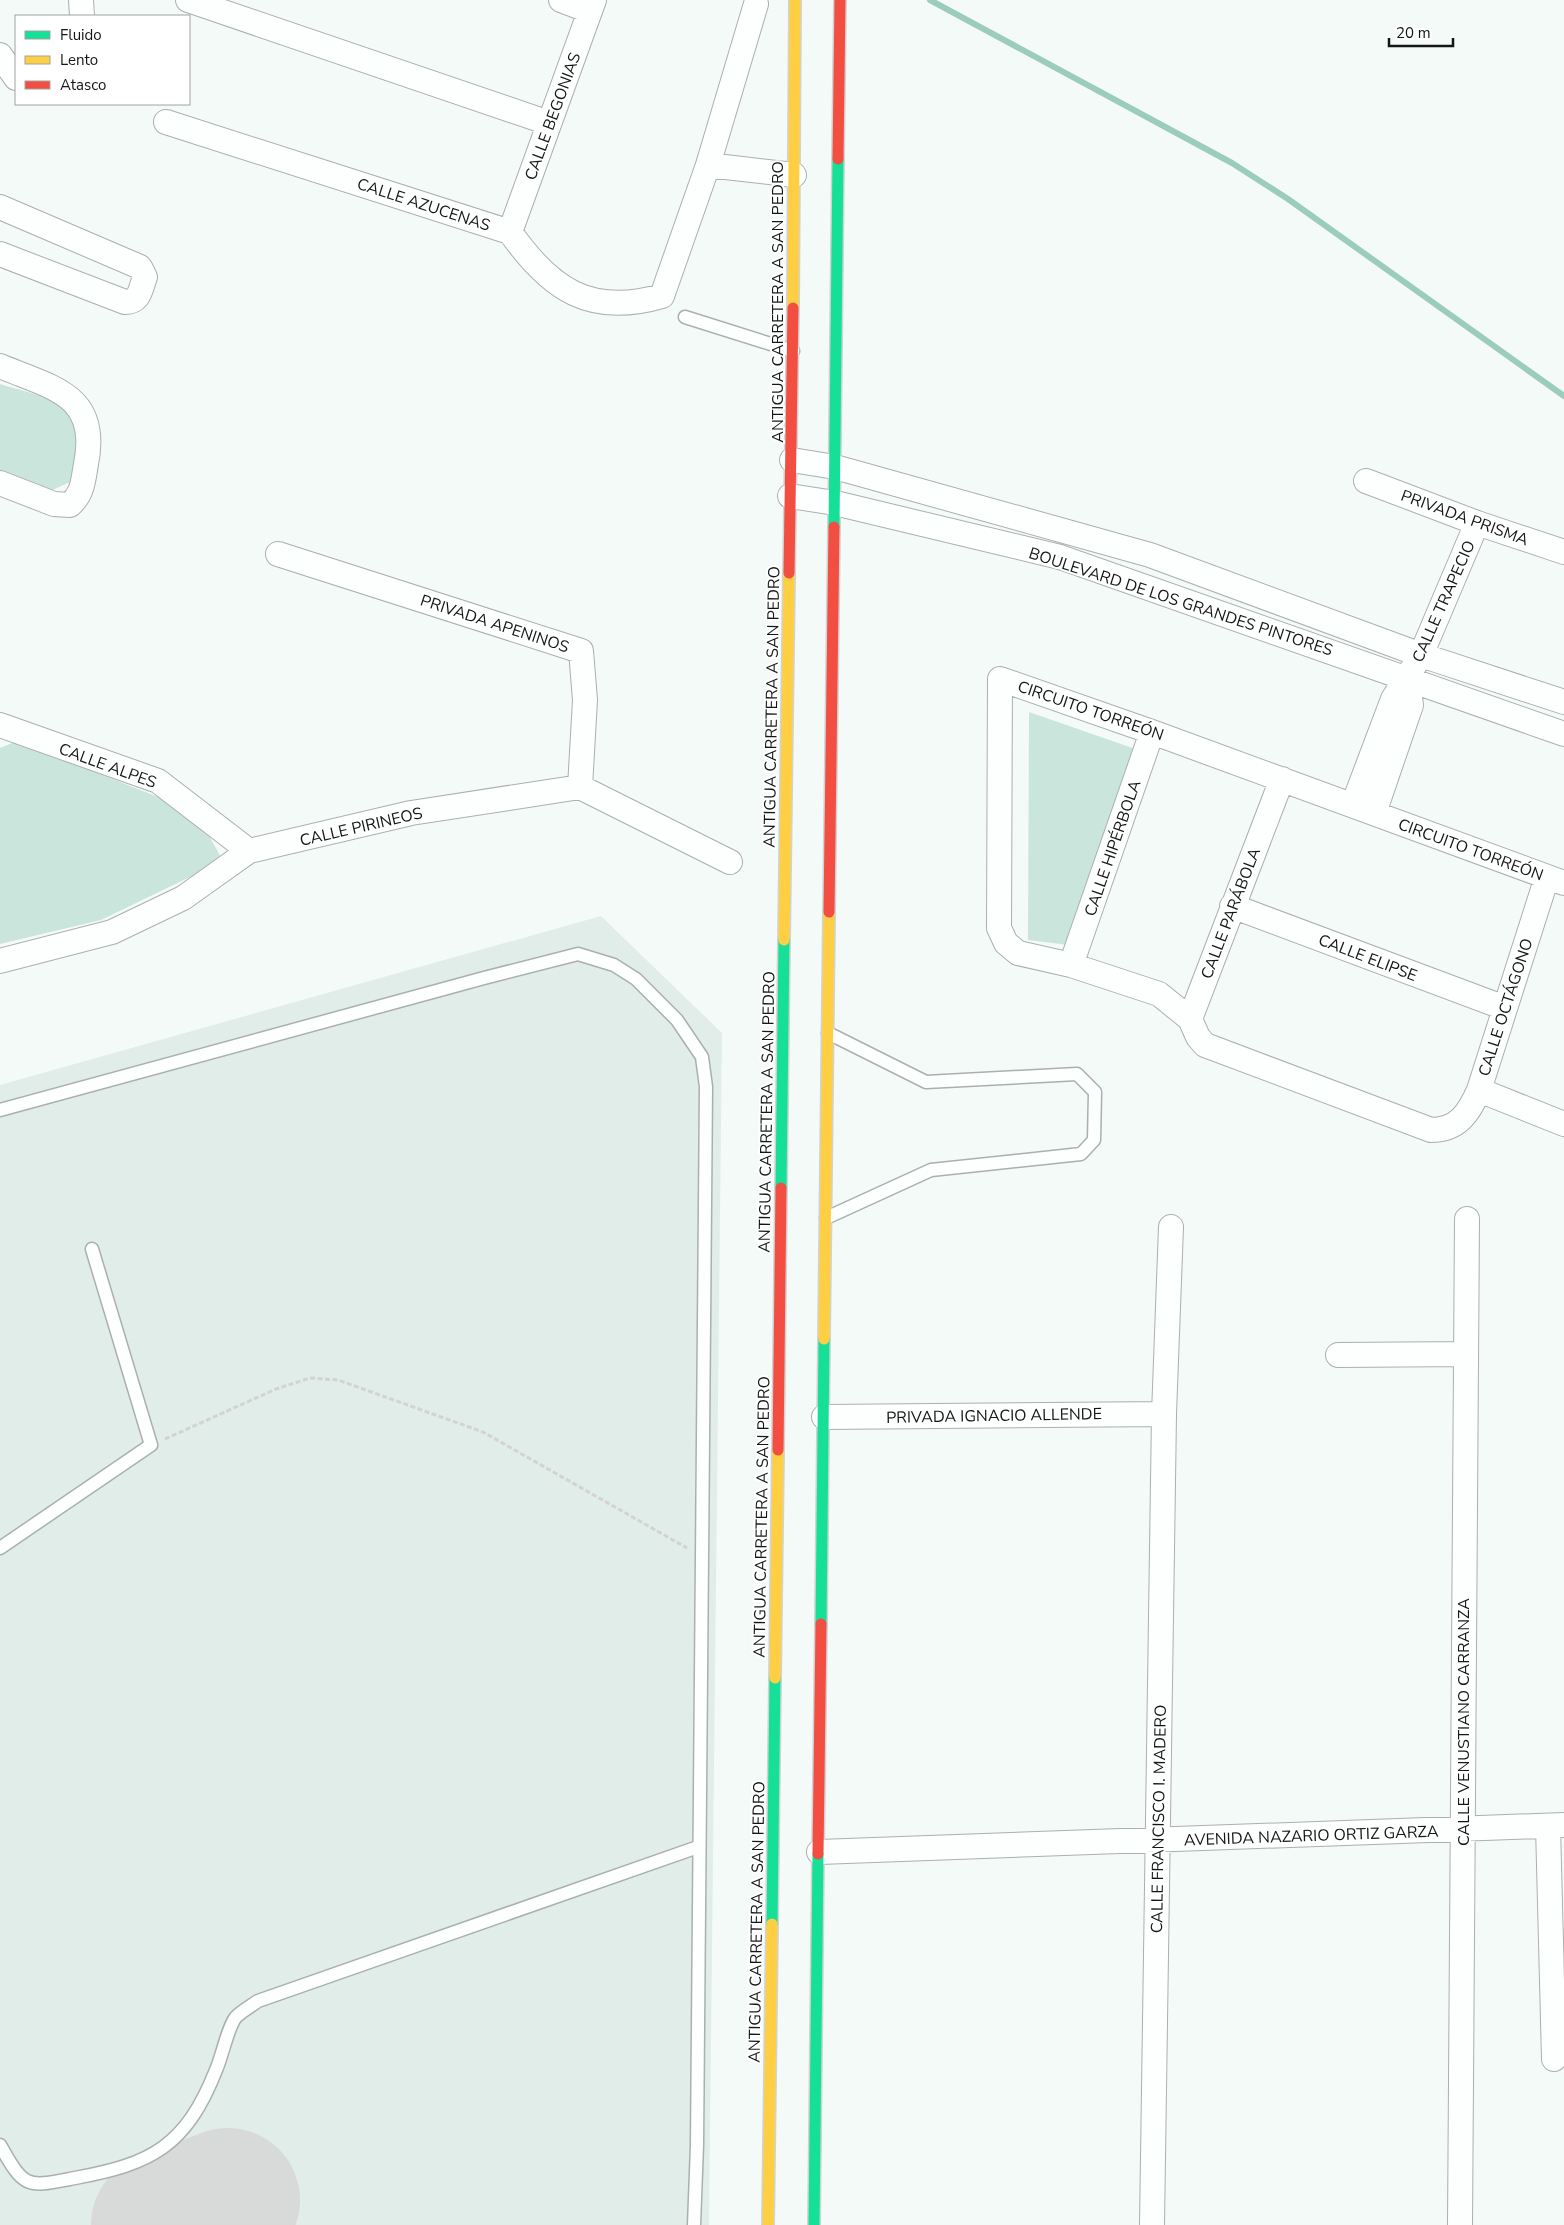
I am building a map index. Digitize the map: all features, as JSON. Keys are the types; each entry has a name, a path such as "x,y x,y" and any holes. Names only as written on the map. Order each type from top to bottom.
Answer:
{"main road":[{"name":"ANTIGUA CARRETERA A SAN PEDRO","path":"768,2225 790,496 792,460 795,0"},
{"path":"814,2225 840,0"},
{"path":"770,2081 779,2134 781,2161"}],"street":[{"path":"82,0 82,15"},
{"path":"188,0 549,123"},
{"path":"561,0 592,5"},
{"path":"756,4 708,165 794,175"},
{"name":"CALLE BEGONIAS","path":"510,232 592,5"},
{"path":"0,55 15,77"},
{"name":"CALLE AZUCENAS","path":"166,122 510,232 529,259 557,285 599,303 642,302 662,296 708,165"},
{"path":"0,207 140,267 145,277 137,299 132,302 125,302 0,254"},
{"path":"0,366 62,392 83,410 90,442 80,496 70,505 54,504 0,482"},
{"name":"BOULEVARD DE LOS GRANDES PINTORES","path":"792,460 835,467 1150,555 1421,654 1564,702"},
{"name":"PRIVADA PRISMA","path":"1366,481 1477,523 1564,552"},
{"name":"BOULEVARD DE LOS GRANDES PINTORES","path":"790,496 835,503 1060,557 1407,677 1564,734"},
{"name":"CALLE TRAPECIO","path":"1364,809 1411,705 1407,677 1421,654 1477,523"},
{"name":"PRIVADA APENINOS","path":"278,554 581,651 585,700 580,787"},
{"name":"CIRCUITO TORREÓN","path":"1190,1019 1159,994 1071,965 1018,953 1006,943 999,928 1000,678 1556,880"},
{"name":"CALLE ALPES","path":"2,728 158,781 250,851"},
{"name":"CALLE HIPÉRBOLA","path":"1071,965 1152,732"},
{"name":"CALLE PARÁBOLA","path":"1190,1019 1282,779"},
{"path":"580,787 730,862"},
{"name":"CALLE PIRINEOS","path":"0,961 112,932 183,898 250,851 411,813 580,787"},
{"name":"CALLE OCTÁGONO","path":"1190,1019 1198,1037 1205,1045 1431,1130 1449,1128 1461,1121 1470,1110 1479,1090 1505,1008 1556,880"},
{"name":"CALLE ELIPSE","path":"1232,906 1505,1008"},
{"path":"1479,1090 1564,1124"},
{"name":"CALLE VENUSTIANO CARRANZA","path":"1460,2225 1467,1219"},
{"name":"CALLE FRANCISCO I. MADERO","path":"1152,2225 1164,1414 1170,1227"},
{"path":"1338,1355 1466,1354"},
{"name":"PRIVADA IGNACIO ALLENDE","path":"824,1417 1164,1414"},
{"path":"1554,2059 1556,1825"},
{"name":"AVENIDA NAZARIO ORTIZ GARZA","path":"819,1852 1556,1825"}],"lane":[{"path":"684,318 793,351"},
{"path":"0,1110 578,954 614,965 636,979 677,1020 702,1057 706,1087 694,2225"},
{"path":"826,1218 930,1170 1081,1154 1094,1140 1095,1101 1095,1092 1077,1074 926,1082 828,1033"},
{"path":"0,1548 151,1445 92,1249"},
{"path":"0,2145 20,2177 36,2185 106,2172 146,2159 176,2139 194,2118 216,2072 235,2018 258,2001 698,1847"}],"path":[{"path":"151,1445 276,1390 310,1378 338,1380 483,1432 702,1556"}],"shaded area":[{"path":"601,916 722,1033 709,2225 0,2225 0,1085"}],"green space":[{"path":"0,384 50,400 60,406 68,415 74,426 77,440 76,456 70,482 48,492 0,473"},
{"path":"1029,712 1141,751 1069,945 1028,940"},
{"path":"17,741 163,799 207,832 223,861 101,920 0,944 0,748"}],"waterway":[{"path":"930,0 1232,163 1288,199 1564,396"}],"runway":[{"path":"163,2225 228,2200"}],"traffic: fast":[{"path":"834,527 838,159"},
{"path":"781,1188 784,940"},
{"path":"821,1624 824,1339"},
{"path":"772,1924 775,1678"},
{"path":"814,2225 818,1854"}],"traffic: slow":[{"path":"793,308 795,0"},
{"path":"784,940 789,573"},
{"path":"824,1339 829,912"},
{"path":"775,1678 778,1450"},
{"path":"768,2225 772,1924"}],"traffic: jam":[{"path":"838,159 840,0"},
{"path":"789,573 793,308"},
{"path":"829,912 834,527"},
{"path":"778,1450 781,1188"},
{"path":"818,1854 821,1624"}]}
